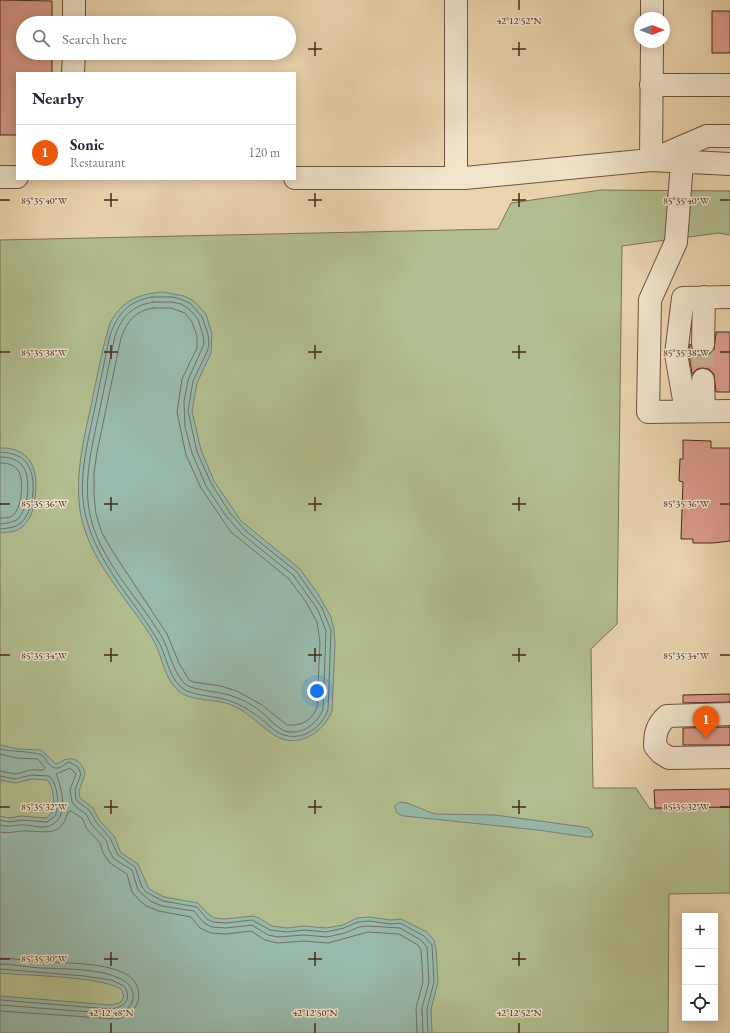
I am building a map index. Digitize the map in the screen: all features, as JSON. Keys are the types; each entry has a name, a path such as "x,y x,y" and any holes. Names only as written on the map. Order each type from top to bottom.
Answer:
{"street":[{"path":"74,0 74,16"},
{"path":"456,0 456,178"},
{"path":"652,0 652,12"},
{"path":"651,160 652,48"},
{"path":"73,72 74,60"},
{"path":"651,85 730,85"},
{"path":"651,160 707,136 730,136"},
{"path":"296,178 456,178 492,176 651,160 730,164"},
{"path":"682,162 676,242 650,300 648,412 730,411"},
{"path":"0,177 16,178"},
{"path":"703,344 704,297"},
{"path":"695,411 676,354 682,298 730,297"},
{"path":"695,411 703,380"},
{"path":"730,714 667,716 660,722 655,733 655,746 660,754 669,758 730,758"}],"green space":[{"path":"601,190 730,191 730,235 718,233 622,246 617,624 591,649 593,788 636,788 650,809 730,807 730,893 669,894 668,1033 0,1033 0,240 498,229 511,203"}],"water":[{"path":"163,292 184,296 194,301 206,314 212,334 211,353 197,383 192,411 201,450 214,481 241,521 300,569 318,594 331,617 335,643 332,711 328,719 316,732 300,740 292,741 274,735 247,714 229,704 190,697 180,692 170,681 154,641 112,582 93,550 86,534 81,516 79,500 79,469 87,422 110,323 120,309 132,300 146,294"},
{"path":"0,448 19,451 26,456 31,462 36,478 35,502 30,517 21,528 9,532 0,532"},
{"path":"0,745 18,749 41,750 56,764 71,759 74,759 80,763 85,774 79,791 80,798 93,808 99,820 114,836 121,853 138,864 149,889 164,897 198,903 214,918 225,919 253,916 272,926 287,928 304,926 326,928 343,925 357,918 369,917 391,920 401,919 427,932 434,940 436,949 438,982 431,1009 432,1033 0,1033 0,996 110,1005 120,1003 124,996 121,989 97,981 0,973 0,816 9,818 21,816 46,818 52,813 54,801 51,787 47,780 32,779 15,783 0,780"},
{"path":"400,802 436,814 495,815 584,827 589,828 593,834 592,837 586,837 538,830 404,816 396,812 395,806"}],"building":[{"path":"0,0 52,1 52,16 16,16 16,60 52,60 52,72 16,72 16,135 0,135"},
{"path":"712,11 730,11 730,53 712,53"},
{"path":"716,332 730,332 730,392 716,392 714,374 709,369 697,369 692,374 689,354 690,344 697,355 709,355 714,350"},
{"path":"683,440 711,441 711,448 730,448 730,541 693,543 693,539 681,539 683,482 679,481 680,459 683,459"},
{"path":"730,694 730,702 683,703 683,695"},
{"path":"730,727 730,745 683,745 683,728"},
{"path":"730,789 730,807 655,808 654,790"}],"tunnel":[{"path":"703,344 703,380"}],"place":[{"name":"Sonic","path":"706,739"}]}
